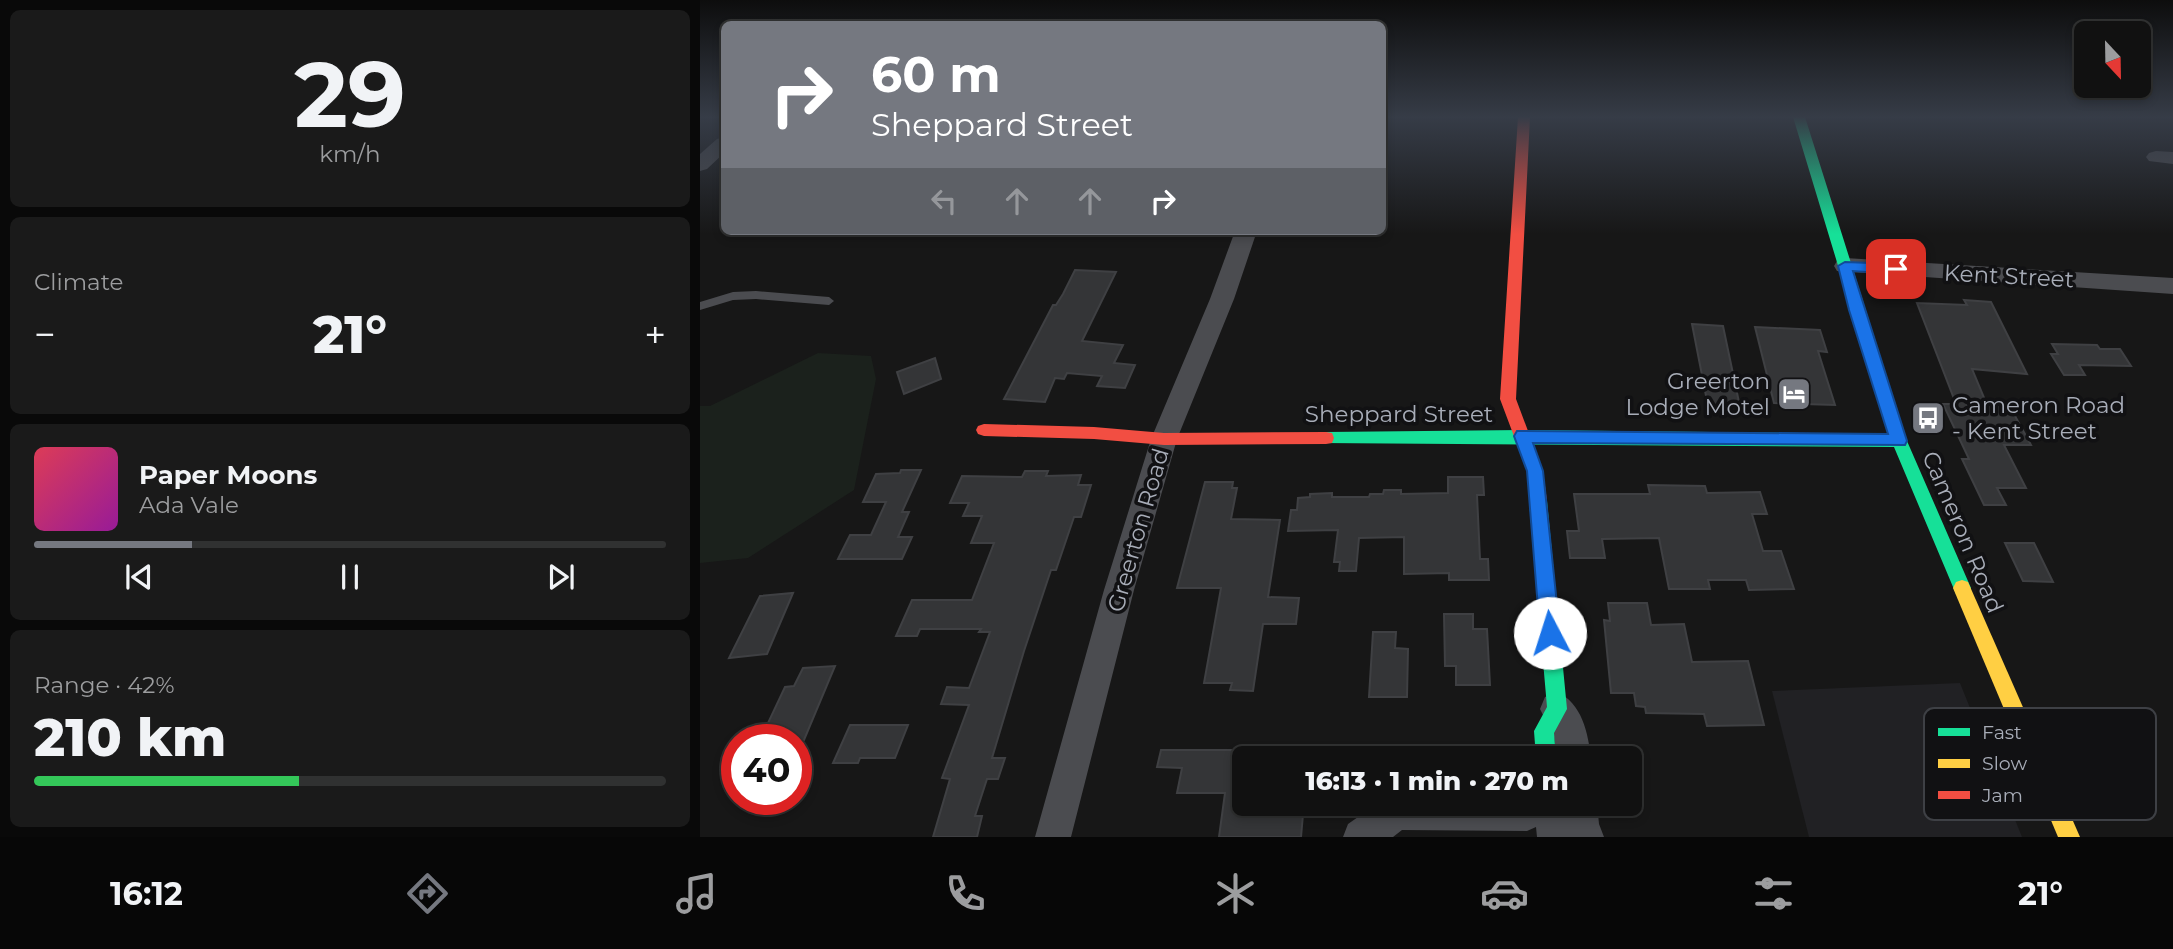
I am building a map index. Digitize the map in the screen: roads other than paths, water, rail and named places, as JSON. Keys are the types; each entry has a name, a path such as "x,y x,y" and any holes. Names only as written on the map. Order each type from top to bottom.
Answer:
{"street":[{"path":"1522,156 1508,399 1514,422 1535,471 1557,709 1571,733 1573,746"},
{"name":"Cameron Road","path":"1811,156 1856,310 1899,441 2014,708"},
{"name":"Greerton Road","path":"1053,837 1119,590 1164,439 1222,299 1245,235"},
{"name":"Kent Street","path":"1845,266 2173,286"},
{"name":"Sheppard Street","path":"984,430 1164,439 1522,436 1899,441"},
{"path":"1546,746 1545,731 1557,709"},
{"path":"1361,837 1391,816"},
{"path":"1554,816 1555,837"},
{"path":"1580,816 1586,837"},
{"name":"Cameron Road","path":"2062,820 2069,837"}],"lane":[{"path":"700,306 733,296 756,295 829,301"}],"place":[{"name":"Greerton Lodge Motel","path":"1794,394"},
{"name":"Cameron Road - Kent Street","path":"1928,418"}]}
